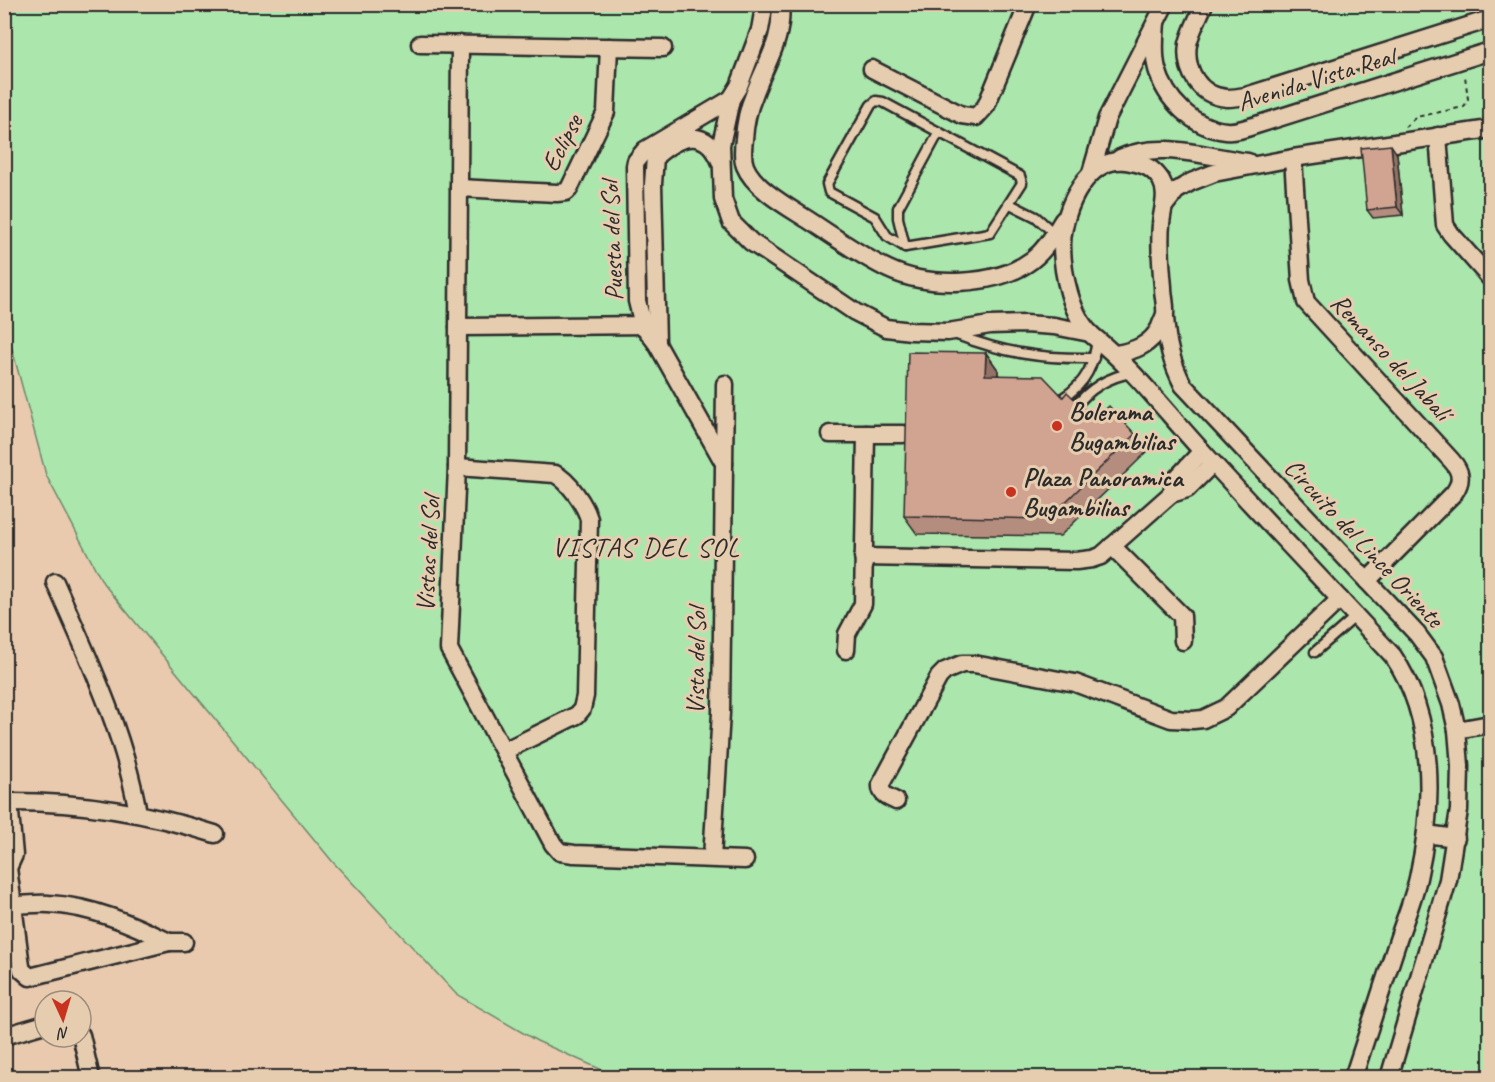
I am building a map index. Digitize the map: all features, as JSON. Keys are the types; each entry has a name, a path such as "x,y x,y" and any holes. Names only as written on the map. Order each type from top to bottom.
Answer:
{"street":[{"path":"762,4 760,30 731,99 722,145 723,199 731,222 751,242 855,312 886,328 948,332 990,325 1025,324 1054,326 1094,336"},
{"path":"780,4 782,20 774,50 745,119 743,147 745,166 755,182 776,198 889,270 918,279 944,282 994,276 1031,261 1055,234 1075,195 1090,175 1102,164 1132,153 1156,150 1188,151 1261,163"},
{"path":"872,69 962,114 976,117 986,106 1028,4"},
{"path":"1090,175 1107,118 1165,4"},
{"name":"Avenida Vista Real","path":"1204,4 1188,42 1189,69 1203,88 1215,95 1227,98 1246,96 1491,19"},
{"name":"Avenida Vista Real","path":"1156,22 1157,68 1174,102 1192,118 1225,131 1253,126 1491,51"},
{"path":"420,44 663,48"},
{"name":"Vistas del Sol","path":"460,44 457,467 449,649 553,844 560,852 745,860"},
{"name":"Eclipse","path":"459,188 566,192 606,112 609,47"},
{"name":"Puesta del Sol","path":"649,325 637,301 636,161 731,99"},
{"path":"1164,205 1176,191 1191,182 1215,173 1261,163 1491,129"},
{"path":"1438,136 1445,225 1491,278"},
{"name":"Puesta del Sol","path":"650,153 686,138 700,138 712,146 721,164"},
{"name":"Puesta del Sol","path":"649,325 653,184 650,153"},
{"name":"Remanso del Jabalí","path":"1293,158 1301,280 1306,302 1458,467 1461,477 1460,485 1454,493 1367,581"},
{"name":"Circuito del Lince Oriente","path":"1114,161 1126,160 1147,165 1161,181 1165,193 1160,249 1167,343 1173,365 1183,385 1417,634 1434,657 1445,687 1457,729 1460,766 1456,838 1448,880 1389,1077"},
{"path":"635,185 653,184"},
{"path":"1068,212 1062,237 1062,262 1076,311 1094,336 1116,354 1207,457 1393,657 1405,674 1414,698 1422,725 1428,766 1426,834 1418,880 1353,1077"},
{"path":"1116,354 1133,351 1149,341 1159,329 1165,314"},
{"name":"Puesta del Sol","path":"458,327 649,325"},
{"name":"Vista del Sol","path":"649,325 657,344 724,464"},
{"name":"Vista del Sol","path":"712,858 721,713 725,384"},
{"path":"830,434 903,434"},
{"path":"846,650 847,634 863,604 866,434"},
{"path":"864,557 1092,560 1101,556 1171,494 1176,479 1207,457"},
{"path":"457,467 555,474 564,479 588,515 585,696 582,709 571,719 504,751"},
{"path":"1112,546 1182,616 1183,641"},
{"path":"55,582 118,733 133,781 138,813"},
{"path":"896,801 884,795 881,784 932,687 945,671 954,666 974,664 1075,683 1171,719 1203,719 1226,708 1340,599"},
{"path":"1457,729 1491,724"},
{"path":"12,905 49,904 88,910 176,942 36,976 30,976 22,970 21,966 12,905 6,863 14,855 7,802 78,804 138,813 215,834"},
{"path":"1426,834 1456,838"},
{"path":"4,1036 33,1028"},
{"path":"84,1049 91,1077"}],"lane":[{"path":"876,101 883,102 1020,176 1022,183 1010,204 988,234 905,248 887,236 875,217 829,192 827,184 871,105 876,101"},
{"path":"905,248 898,208 939,132"},
{"path":"1010,204 1035,217 1055,234"},
{"path":"948,332 982,345 1019,354 1056,359 1094,358"},
{"path":"1064,397 1082,383 1088,373 1094,358 1094,336"},
{"path":"1074,408 1097,385 1131,373"},
{"path":"1315,652 1356,616"}],"path":[{"path":"1404,141 1405,126 1416,117 1464,107 1468,99 1462,60"}],"green space":[{"path":"7,5 1490,5 1490,1077 618,1077 537,1041 456,994 332,861 103,583 46,475 11,345 5,296 4,19"}],"building":[{"path":"1391,145 1397,207 1367,210 1361,148"},
{"name":"Plaza Panoramica Bugambilias","path":"908,352 986,353 985,375 1043,376 1063,397 1067,392 1095,419 1109,406 1135,434 1048,519 904,516"}],"place":[{"name":"Bolerama Bugambilias","path":"1057,426"},
{"name":"Plaza Panoramica Bugambilias","path":"1011,492"}],"district":[{"name":"VISTAS DEL SOL","path":"646,547"}]}
